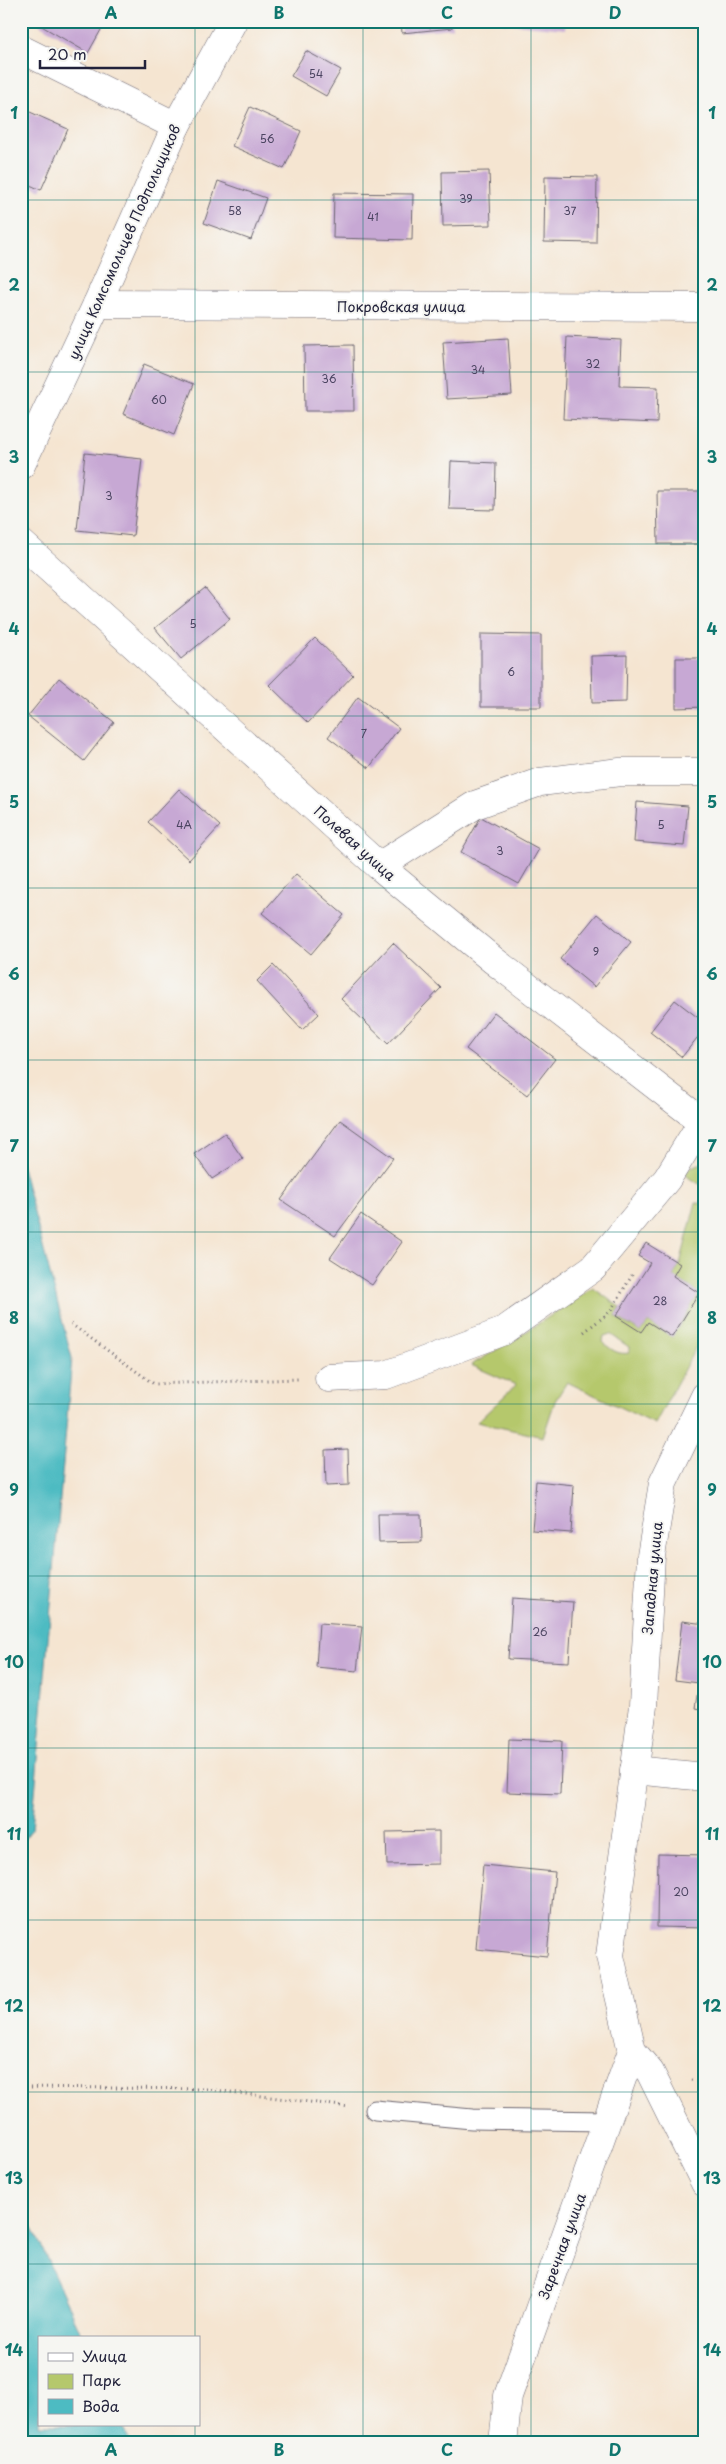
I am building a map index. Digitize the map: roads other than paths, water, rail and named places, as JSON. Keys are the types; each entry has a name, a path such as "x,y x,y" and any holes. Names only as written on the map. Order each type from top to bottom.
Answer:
{"street":[{"name":"улица Комсомольцев Подпольщиков","path":"21,465 97,304 176,126 233,21"},
{"path":"21,49 176,126"},
{"name":"Покровская улица","path":"97,304 705,307"},
{"name":"Полевая улица","path":"21,543 379,866 493,960 703,1123"},
{"path":"379,866 475,806 540,782 620,772 705,772"},
{"path":"329,1378 386,1375 502,1332 593,1268 667,1179 677,1174 703,1123"},
{"name":"Западная улица","path":"632,2051 610,1956 643,1706 651,1556 663,1484 705,1396"},
{"path":"634,1770 705,1777"},
{"path":"632,2051 650,2072 705,2183"},
{"name":"Заречная улица","path":"503,2443 508,2396 632,2051"}],"lane":[{"path":"375,2110 472,2119 607,2121"}],"water":[{"path":"21,1163 72,1358 32,1829 21,1843"},
{"path":"21,2202 82,2336 38,2336 38,2426 122,2426 130,2443 21,2443"}]}
